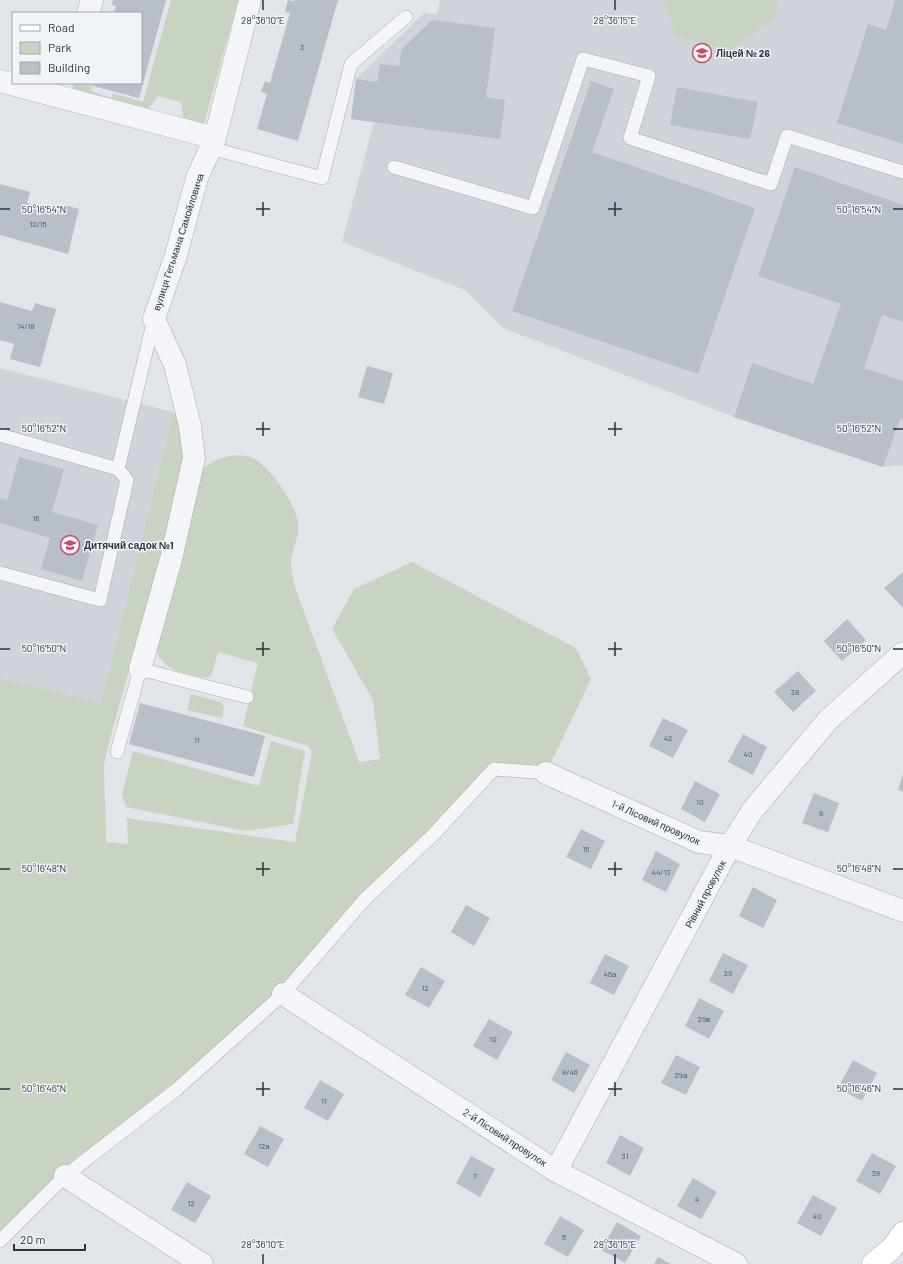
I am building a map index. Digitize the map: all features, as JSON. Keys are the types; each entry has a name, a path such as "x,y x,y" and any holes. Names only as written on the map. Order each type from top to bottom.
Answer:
{"main road":[{"path":"873,1264 891,1249 903,1233"}],"street":[{"path":"88,12 92,0"},
{"name":"вулиця Гетьмана Самойловича","path":"140,669 171,559 194,458 190,426 175,365 154,319 176,255 197,178 213,143 250,0"},
{"path":"0,81 12,83"},
{"path":"22,84 66,90 213,143"},
{"name":"Рівний провулок","path":"556,1171 730,846 752,811 828,720 903,653"},
{"name":"1-й Лісовий провулок","path":"546,773 699,842 730,846 903,911"},
{"name":"2-й Лісовий провулок","path":"283,994 556,1171 736,1264"},
{"path":"65,1176 202,1264"}],"lane":[{"path":"213,143 322,178 351,64 406,17"},
{"path":"394,167 533,208 583,59 649,76 630,138 771,184 788,136 903,172"},
{"path":"118,469 154,319"},
{"path":"0,435 118,469 127,480 100,600 0,573"},
{"path":"117,752 140,669 247,697"},
{"path":"0,1241 65,1176 176,1090 283,994 365,899 433,835 494,769 546,773"}],"shaded area":[{"path":"440,0 903,0 903,465 883,467 801,440 734,417 503,328 465,290 342,242 374,122 351,119 356,79 424,13 437,14"},
{"name":"Дитячий садок №1","path":"0,368 173,412 101,703 0,678"}],"green space":[{"path":"171,0 238,0 204,124 184,120 181,102 158,96 145,114 71,94 74,84 93,84 91,91 111,98 113,93 143,102"},
{"path":"663,0 779,0 773,20 729,51 675,35"},
{"path":"173,412 180,420 187,460 107,750 104,765 106,842 128,844 127,818 295,842 312,752 308,746 243,726 258,663 218,652 211,676 205,678 183,673 170,667 160,658 156,651 200,472 209,464 221,458 240,455 254,459 270,472 290,501 298,524 298,535 291,562 295,587 359,762 380,759 373,700 332,629 354,589 412,562 576,648 591,679 546,773 494,769 283,994 0,1241 0,678 101,703"},
{"path":"191,694 221,702 224,707 222,718 187,710"},
{"path":"271,741 305,751 293,824 246,831 126,807 122,794 133,751 259,786"}],"building":[{"path":"113,0 166,0 139,98 93,86 94,84 142,84 142,12 114,12 116,6 112,5"},
{"path":"288,0 338,0 298,141 257,129 267,94 261,92 265,81 270,83 290,13 285,12"},
{"path":"895,0 903,0 903,144 837,123 868,24 886,30"},
{"path":"432,20 495,28 486,97 505,100 500,139 351,119 356,79 377,82 380,64 399,66 401,50"},
{"path":"591,81 614,89 592,152 755,208 698,374 512,311"},
{"path":"677,87 758,102 750,139 670,125"},
{"path":"795,167 903,205 903,322 882,315 864,368 903,381 903,420 900,419 883,467 734,417 752,363 813,384 841,304 758,276"},
{"path":"0,184 30,192 27,203 62,212 64,205 79,209 68,254 0,235"},
{"path":"0,302 32,311 35,303 56,309 40,367 10,359 14,344 0,340"},
{"path":"367,366 393,373 384,404 358,397"},
{"path":"19,457 64,469 52,512 98,525 82,581 41,569 50,538 0,523 0,498 7,500"},
{"path":"903,572 903,608 884,588"},
{"path":"847,619 866,640 842,661 824,641"},
{"path":"798,671 816,691 793,712 774,692"},
{"path":"140,703 265,736 254,777 129,744"},
{"path":"663,718 688,730 673,758 649,746"},
{"path":"743,734 767,747 753,775 728,762"},
{"path":"903,774 903,792 898,790"},
{"path":"695,781 720,794 705,822 681,809"},
{"path":"814,793 839,803 828,832 802,823"},
{"path":"581,829 605,841 591,869 566,857"},
{"path":"656,851 680,864 666,892 642,880"},
{"path":"753,887 777,900 763,928 739,916"},
{"path":"466,905 490,918 474,946 451,932"},
{"path":"723,953 748,965 733,994 709,981"},
{"path":"605,954 629,966 614,995 590,983"},
{"path":"421,967 445,981 429,1008 405,995"},
{"path":"699,998 724,1011 709,1039 685,1026"},
{"path":"489,1019 513,1032 497,1060 473,1046"},
{"path":"566,1052 590,1065 574,1093 551,1080"},
{"path":"676,1055 700,1067 686,1095 661,1083"},
{"path":"853,1060 877,1073 862,1101 838,1088"},
{"path":"320,1080 344,1094 328,1121 304,1108"},
{"path":"260,1126 284,1139 268,1167 244,1154"},
{"path":"620,1135 644,1148 630,1176 606,1163"},
{"path":"872,1153 896,1166 880,1194 856,1181"},
{"path":"471,1156 495,1169 480,1197 456,1183"},
{"path":"693,1178 717,1192 701,1219 677,1206"},
{"path":"187,1182 211,1196 195,1223 171,1210"},
{"path":"813,1195 837,1208 821,1236 797,1223"},
{"path":"560,1216 584,1230 568,1257 544,1244"},
{"path":"617,1222 641,1236 625,1263 601,1250"},
{"path":"658,1257 671,1264 654,1264"}],"place":[{"name":"Ліцей № 26","path":"702,53"},
{"name":"Дитячий садок №1","path":"70,545"}]}
